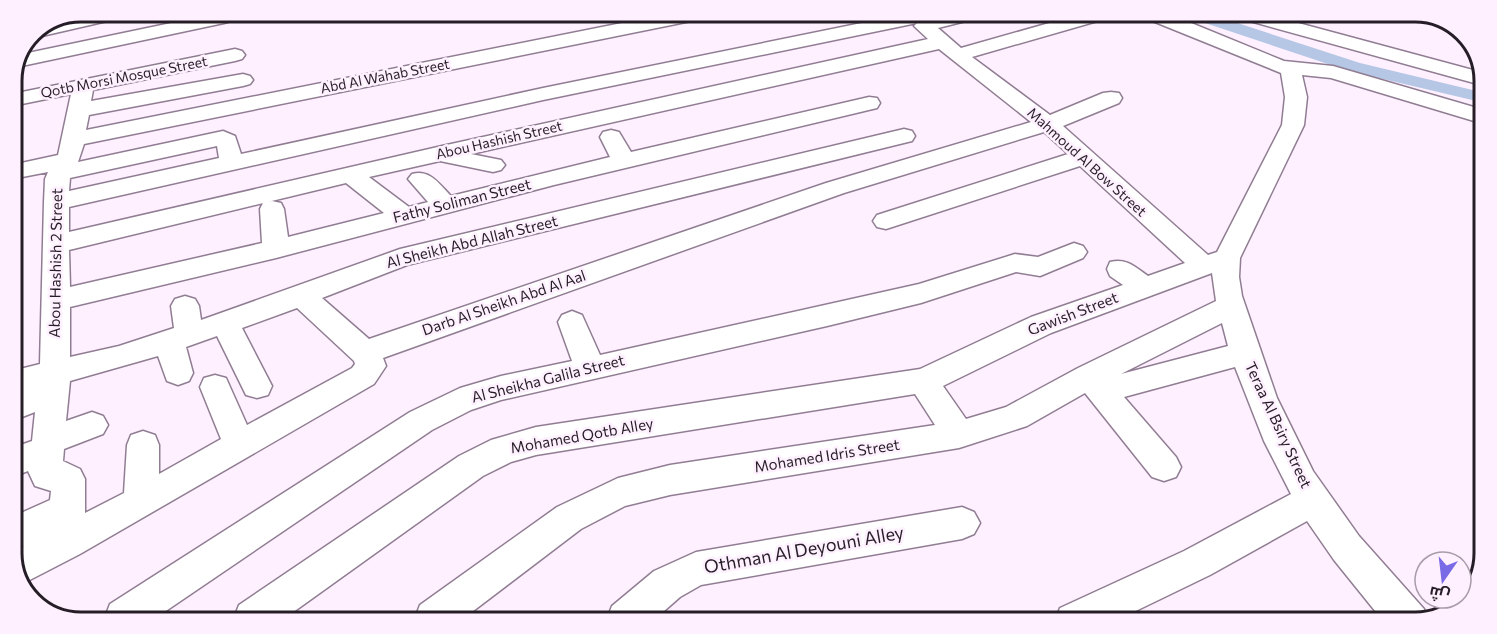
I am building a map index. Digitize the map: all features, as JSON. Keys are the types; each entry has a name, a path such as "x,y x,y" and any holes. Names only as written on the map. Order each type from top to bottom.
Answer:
{"street":[{"path":"28,59 193,22"},
{"path":"226,22 250,103"},
{"name":"Abd Al Wahab Street","path":"66,158 250,103 656,22"},
{"path":"57,202 428,119 907,22"},
{"name":"Mahmoud Al Bow Street","path":"919,22 1048,124 1083,157 1216,262"},
{"name":"Abou Hashish Street","path":"56,244 352,176 440,153 1067,22"},
{"path":"1172,22 1290,69 1333,72 1474,114"},
{"path":"1293,22 1313,25 1474,76"},
{"name":"Qotb Morsi Mosque Street","path":"23,100 81,98 235,55"},
{"name":"Teraa Al Bsiry Street","path":"1290,69 1296,97 1293,125 1216,262 1225,281 1245,353 1273,421 1313,500 1346,546 1402,612"},
{"path":"81,98 243,80"},
{"name":"Abou Hashish 2 Street","path":"68,525 68,478 45,475 54,383 57,202 81,98"},
{"name":"Darb Al Sheikh Abd Al Aal","path":"365,353 729,224 835,188 1048,124 1111,98"},
{"name":"Fathy Soliman Street","path":"56,300 276,249 624,161 697,134 869,103"},
{"path":"428,119 440,153 493,165"},
{"name":"Al Sheikh Abd Allah Street","path":"23,383 54,383 179,337 301,296 400,258 904,136"},
{"path":"611,137 624,161"},
{"path":"23,169 66,158 223,138 227,141 232,163"},
{"path":"886,221 1083,157"},
{"path":"352,176 405,216"},
{"path":"420,179 446,205"},
{"path":"272,209 276,249"},
{"name":"Al Sheikha Galila Street","path":"132,612 440,410 481,393 827,316 921,293 1015,263 1040,267 1074,252"},
{"name":"Gawish Street","path":"923,381 942,374 1041,325 1216,262"},
{"path":"1120,268 1144,288"},
{"path":"23,532 68,525 141,501 367,373 371,366 365,353 301,296"},
{"path":"178,373 179,337 185,306"},
{"name":"Mohamed Idris Street","path":"442,612 569,518 618,493 670,480 958,435 1016,417 1095,383 1231,306"},
{"path":"225,322 258,386"},
{"path":"572,322 590,368"},
{"path":"1164,467 1095,383 1245,353"},
{"path":"923,381 958,435"},
{"name":"Mohamed Qotb Alley","path":"262,612 471,466 503,450 536,441 923,381"},
{"path":"23,401 54,383"},
{"path":"215,387 240,445"},
{"path":"23,458 92,425"},
{"path":"141,501 143,445"},
{"path":"1093,612 1197,563 1313,500"},
{"name":"Othman Al Deyouni Alley","path":"634,612 667,584 696,569 962,523"},
{"path":"24,562 68,525"}],"waterway":[{"path":"1217,22 1355,67 1474,95"}]}
